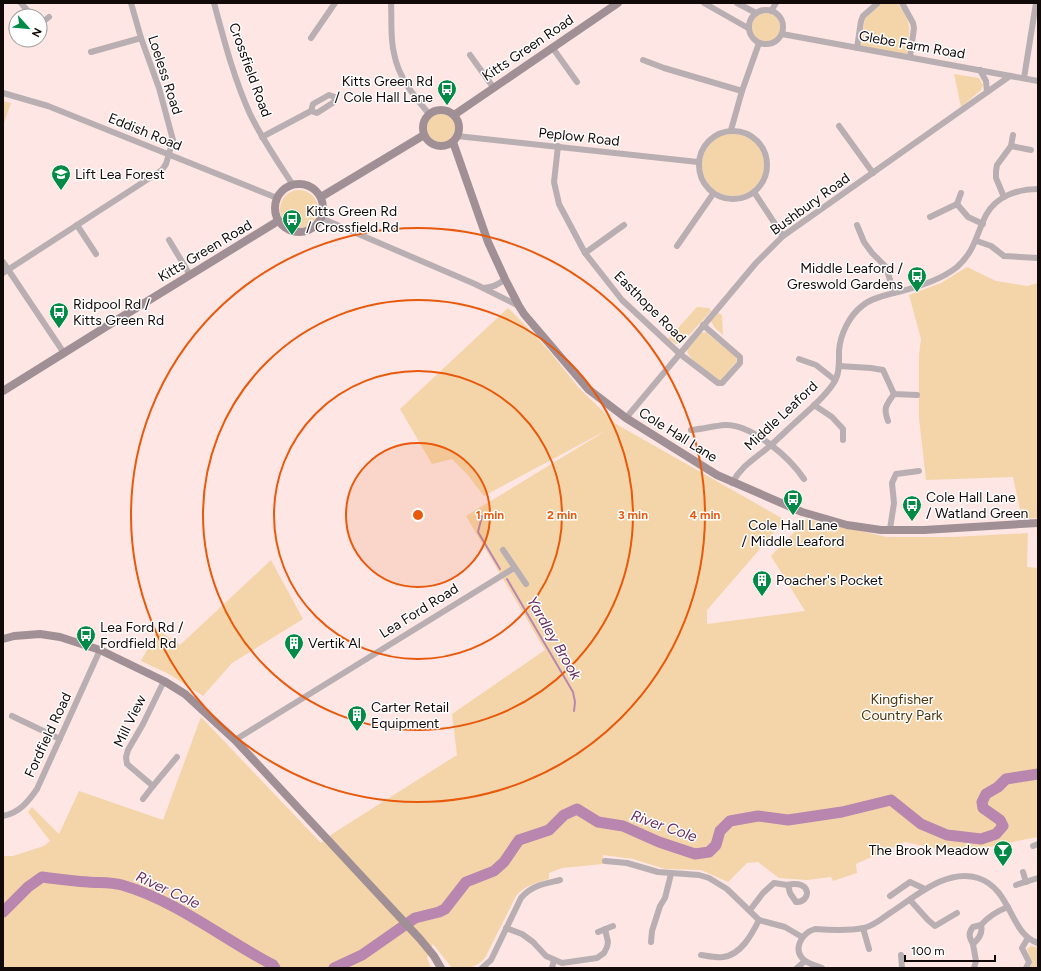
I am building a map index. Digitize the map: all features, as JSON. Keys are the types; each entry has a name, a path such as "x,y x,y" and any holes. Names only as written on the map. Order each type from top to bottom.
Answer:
{"street":[{"name":"Loeless Road","path":"131,3 140,38 159,88 173,140 170,154"},
{"name":"Crossfield Road","path":"214,3 248,109 262,137 293,184"},
{"path":"311,38 335,3"},
{"path":"391,3 394,53 400,72 410,92 429,114"},
{"name":"Kitts Green Road","path":"454,115 618,3"},
{"path":"704,3 748,28"},
{"path":"737,3 756,13"},
{"path":"772,11 776,3"},
{"path":"858,48 861,21 863,16 878,3"},
{"path":"902,3 913,22 914,28 910,57"},
{"path":"1024,78 1036,3"},
{"path":"763,10 772,11 777,14 783,25 782,34 776,41 769,44 759,43 751,36 748,28 750,19 756,13 763,10"},
{"name":"Glebe Farm Road","path":"782,34 1038,81"},
{"path":"91,52 140,38"},
{"path":"731,130 742,91 759,43"},
{"path":"552,47 577,82"},
{"path":"470,55 493,88"},
{"path":"644,60 664,68 742,91"},
{"path":"980,70 986,81 987,92"},
{"name":"Bushbury Road","path":"626,418 756,263 783,236 1010,76"},
{"name":"Eddish Road","path":"3,93 48,106 277,198"},
{"path":"442,110 448,111 454,115 459,125 455,139 446,146 438,146 431,143 424,135 423,125 429,114 434,111 442,110"},
{"path":"262,137 311,111"},
{"path":"839,126 874,173"},
{"path":"731,130 750,135 758,142 764,150 767,168 765,178 754,192 746,197 734,199 721,198 706,188 701,180 698,162 700,152 705,144 721,132 731,130"},
{"path":"321,197 424,135"},
{"path":"1004,197 996,178 996,170 997,165 1011,146 1012,135"},
{"name":"Peplow Road","path":"455,139 558,146 698,162"},
{"name":"Cole Hall Lane","path":"455,139 488,242 519,306 558,356 588,389 626,418 717,476 802,512 847,525 881,530 924,530 1038,523"},
{"name":"Easthope Road","path":"558,146 554,182 559,204 585,253 622,300 680,354 720,384 724,382 740,363 741,359 738,354 704,325"},
{"path":"1011,146 1031,150"},
{"path":"6,271 162,170 170,154"},
{"path":"293,184 302,184 310,187 321,197 323,210 321,218 312,228 301,232 287,228 278,221 275,216 274,208 277,198 283,190 293,184"},
{"name":"Middle Leaford","path":"732,483 738,472 770,446 828,391 835,380 839,366 843,332 853,316 862,306 872,300 938,279 956,267 970,252 987,214 992,207 1004,197 1016,192 1038,189"},
{"path":"754,192 783,236"},
{"path":"930,217 956,204 961,193"},
{"path":"677,246 713,194"},
{"path":"956,204 968,217 983,224"},
{"path":"321,218 482,288 519,306"},
{"name":"Kitts Green Road","path":"3,391 278,221"},
{"path":"77,225 96,254"},
{"path":"585,253 624,225"},
{"path":"857,225 864,242 872,253 886,267 894,293"},
{"path":"169,240 190,275"},
{"path":"976,241 991,246 1004,256 1038,258"},
{"path":"3,262 6,271 64,353"},
{"path":"482,288 499,285 505,279"},
{"path":"799,359 816,365 835,380"},
{"path":"839,366 883,370 894,394"},
{"path":"894,394 917,395"},
{"path":"888,421 884,412 887,404 894,394"},
{"path":"814,405 832,417 843,429 843,440"},
{"path":"691,430 725,425 739,427 751,432 797,469 804,479"},
{"path":"702,429 703,437"},
{"path":"890,529 894,503 892,483 896,474 919,471"},
{"path":"503,550 526,584"},
{"name":"Lea Ford Road","path":"235,740 514,568"},
{"path":"3,639 14,636 40,634 60,636 100,650 164,681 185,694 235,740 420,939 434,956 441,968"},
{"name":"Fordfield Road","path":"3,816 19,810 29,801 37,789 100,650"},
{"name":"Mill View","path":"153,786 129,767 126,757 128,750 143,724 164,681"},
{"path":"12,716 60,739"},
{"path":"143,799 177,757"},
{"path":"605,861 627,863 658,872 699,875 709,878 727,889 759,920 785,927 802,937"},
{"path":"1023,872 1026,882"},
{"path":"651,942 652,931 660,906 666,898 671,874"},
{"path":"822,968 805,961 800,954 800,941 808,931 815,929 863,928 884,917 925,889 950,879 964,877 976,878 987,882 994,887 1002,896 1021,930 1028,938 1038,943"},
{"path":"1016,885 1038,878"},
{"path":"482,968 491,960 515,907 527,891 533,887 560,880"},
{"path":"890,896 910,882 925,889"},
{"path":"750,910 763,893 774,883 788,885"},
{"path":"910,900 935,926 957,913"},
{"path":"974,968 976,961 973,944 969,937 969,931 973,927 982,925 992,914 1008,907"},
{"path":"701,955 724,957 734,953 744,945 753,933 759,920"},
{"path":"973,944 980,937 982,925"},
{"path":"506,928 522,934 533,942 546,956 562,963 597,958 604,953 608,942 602,931 613,926"},
{"path":"863,928 869,949"},
{"path":"1026,968 1029,962 1022,948 1028,938"},
{"path":"901,956 902,968"},
{"path":"552,968 554,960"},
{"path":"797,968 805,961"}],"green space":[{"path":"883,3 897,3 906,16 909,28 907,55 860,47 865,18"},
{"path":"766,13 776,17 780,27 776,37 766,41 756,37 752,27 756,17"},
{"path":"954,74 979,78 983,85 981,90 961,107"},
{"path":"3,101 11,103 3,126"},
{"path":"441,114 451,118 455,128 451,138 441,142 431,138 427,128 431,118"},
{"path":"727,134 739,134 755,143 762,153 764,165 762,177 755,187 739,196 727,196 716,191 707,182 702,171 702,159 707,148 716,139"},
{"path":"299,190 309,193 315,199 318,209 315,219 309,225 299,228 289,225 283,219 280,209 283,199 289,193"},
{"path":"967,267 996,281 1027,286 1038,283 1038,518 1022,519 1013,477 926,480 919,418 919,355 921,339 909,295 941,283"},
{"path":"697,307 709,308 711,311 681,344 676,344 668,339"},
{"name":"Kingfisher Country Park","path":"508,308 550,352 579,388 616,424 785,520 707,610 707,624 805,611 771,556 807,519 887,537 952,537 1028,533 1027,567 1038,568 1038,837 992,847 976,849 947,848 946,851 905,842 856,864 857,873 833,881 831,877 807,880 779,878 758,862 747,863 728,882 701,870 665,869 633,859 603,855 603,864 562,868 549,873 549,879 531,885 519,892 485,958 477,965 466,968 452,968 433,944 427,958 431,968 3,968 3,856 13,856 44,846 50,841 28,812 32,807 59,834 79,791 163,820 201,717 321,843 332,834 457,755 452,714 545,650 466,516 607,430 484,496 467,474 452,459 432,464 400,409"},
{"path":"718,313 722,315 723,335 715,328 711,321"},
{"path":"706,332 736,357 737,361 721,380 717,380 692,359 687,352 688,348 701,333"},
{"path":"271,560 303,619 232,663 203,696 169,674 141,661 158,630 180,645"},
{"path":"1031,946 1038,948 1038,968 1030,968 1032,963 1027,949"}],"waterway":[{"name":"Yardley Brook","path":"482,516 478,532 500,569"},
{"name":"Yardley Brook","path":"507,579 573,692 575,702 574,711"},
{"name":"River Cole","path":"334,968 362,955 415,918 445,909 466,882 494,871 504,862 519,840 549,830 564,815 577,809 598,822 623,826 659,842 695,854 709,852 716,845 720,831 730,821 758,816 788,820 842,812 891,800 921,824 947,835 981,839 996,834 1003,826 1000,820 983,808 982,802 986,794 998,787 1006,779 1038,774"},
{"name":"River Cole","path":"3,912 28,887 42,877 118,884 142,892 181,910 273,965 275,968"}],"place":[{"name":"Kitts Green Rd / Cole Hall Lane","path":"447,106"},
{"name":"Lift Lea Forest","path":"61,191"},
{"name":"Kitts Green Rd / Crossfield Rd","path":"292,236"},
{"name":"Middle Leaford / Greswold Gardens","path":"917,293"},
{"name":"Ridpool Rd / Kitts Green Rd","path":"59,329"},
{"name":"Cole Hall Lane / Middle Leaford","path":"793,516"},
{"name":"Cole Hall Lane / Watland Green","path":"912,522"},
{"name":"Poacher's Pocket","path":"762,597"},
{"name":"Lea Ford Rd / Fordfield Rd","path":"86,652"},
{"name":"Vertik Al","path":"294,660"},
{"name":"Carter Retail Equipment","path":"357,732"},
{"name":"The Brook Meadow","path":"1003,867"}]}
